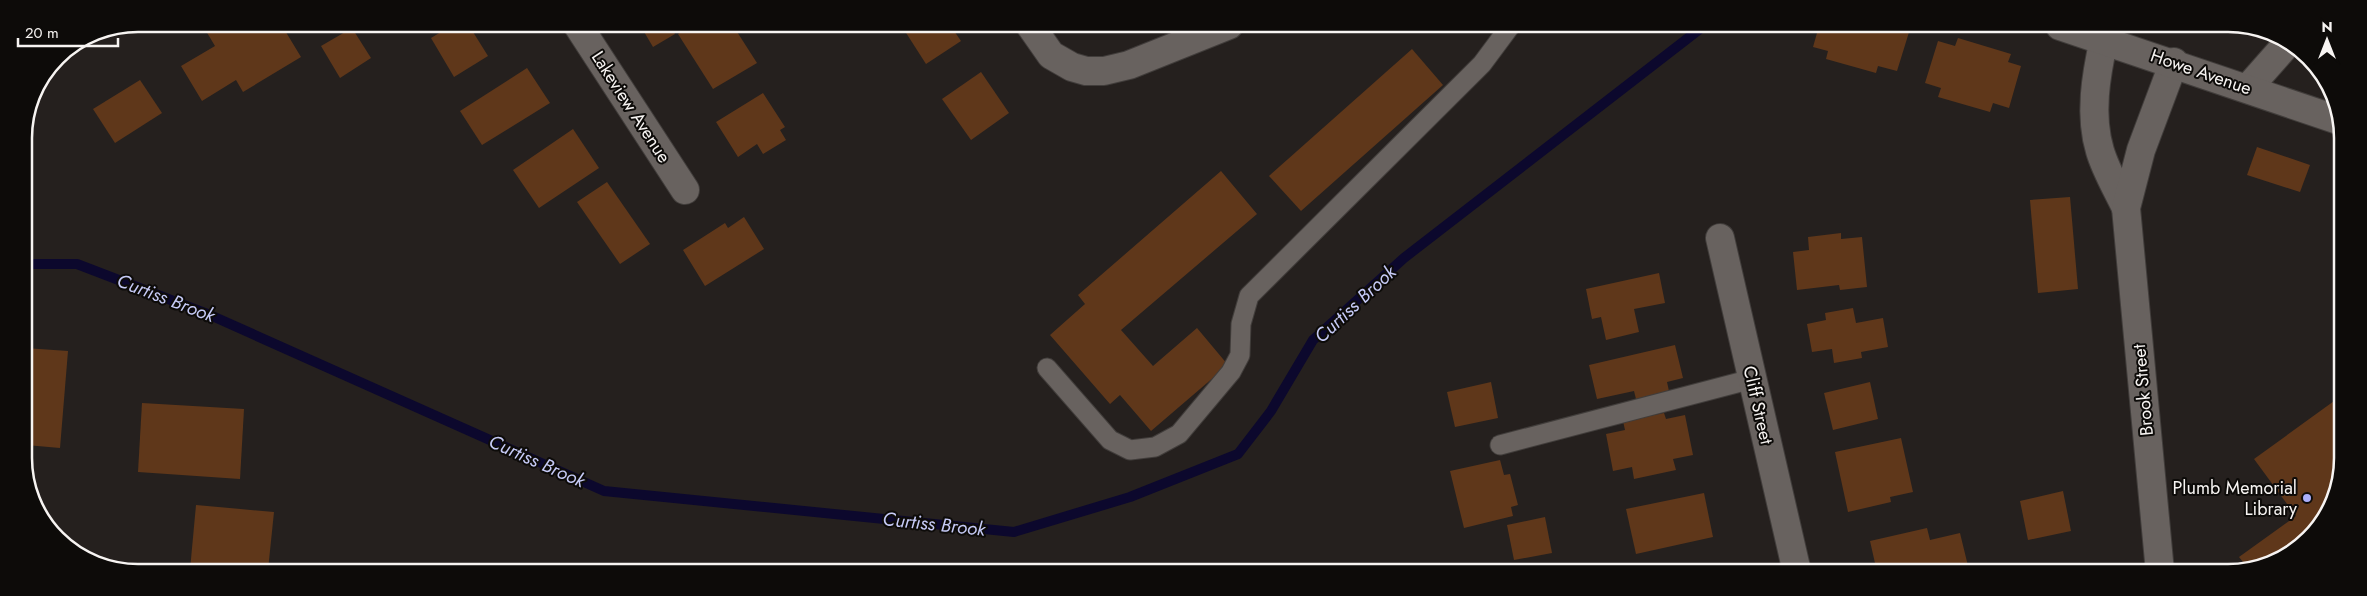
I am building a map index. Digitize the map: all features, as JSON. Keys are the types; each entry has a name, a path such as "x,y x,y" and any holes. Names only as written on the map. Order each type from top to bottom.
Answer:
{"street":[{"name":"Lakeview Avenue","path":"582,32 685,190"},
{"path":"1035,32 1051,55 1072,68 1086,71 1104,71 1129,65 1212,32"},
{"name":"Howe Avenue","path":"2080,32 2174,62 2332,118"},
{"name":"Brook Street","path":"2104,39 2095,88 2095,120 2100,150 2108,174 2126,208"},
{"path":"2248,88 2283,48"},
{"name":"Brook Street","path":"2159,563 2126,208 2141,150 2174,62"},
{"name":"Cliff Street","path":"1720,238 1795,563"}],"lane":[{"path":"1047,368 1110,440 1130,450 1155,447 1179,434 1231,372 1240,355 1241,324 1248,296 1482,64 1506,32"},
{"path":"1500,445 1752,379"}],"building":[{"path":"207,32 286,32 301,57 243,92 236,80 202,101 181,66 215,46"},
{"path":"345,32 355,32 371,58 340,78 321,46"},
{"path":"441,32 473,32 488,56 454,77 431,38"},
{"path":"644,32 674,32 675,34 653,47"},
{"path":"681,32 737,32 757,63 713,89 678,34"},
{"path":"905,32 955,32 961,41 926,64"},
{"path":"1817,32 1909,32 1897,71 1878,66 1876,73 1826,59 1828,51 1813,47"},
{"path":"1958,38 2011,54 2008,62 2021,66 2009,108 1993,103 1990,112 1938,97 1941,88 1925,83 1938,41 1955,46"},
{"path":"1412,49 1443,85 1301,211 1269,176"},
{"path":"527,68 550,103 482,145 460,111"},
{"path":"981,72 1009,113 971,140 942,99"},
{"path":"140,80 162,113 115,143 93,109"},
{"path":"763,93 785,127 780,130 786,140 763,154 757,144 738,157 716,122"},
{"path":"573,129 599,168 539,208 513,170"},
{"path":"2257,147 2310,165 2300,192 2247,175"},
{"path":"1221,171 1257,214 1121,330 1153,366 1197,328 1228,365 1151,431 1120,395 1110,404 1050,335 1085,304 1078,295"},
{"path":"607,182 650,244 620,264 577,202"},
{"path":"2070,197 2078,289 2038,293 2030,200"},
{"path":"744,217 764,249 705,286 683,250 725,223 728,228"},
{"path":"1841,233 1841,239 1862,237 1867,287 1840,290 1839,285 1797,290 1793,252 1809,250 1808,237"},
{"path":"1659,273 1665,303 1634,309 1639,332 1606,340 1601,317 1592,319 1586,289"},
{"path":"1853,308 1856,323 1883,318 1888,347 1861,352 1862,358 1834,363 1832,349 1812,352 1807,324 1826,320 1825,313"},
{"path":"1675,345 1683,378 1667,382 1669,391 1636,399 1634,391 1597,399 1589,365"},
{"path":"32,349 68,351 60,448 32,446"},
{"path":"1491,382 1498,418 1455,427 1447,392"},
{"path":"1870,382 1878,419 1833,430 1824,393"},
{"name":"Plumb Memorial Library","path":"2334,401 2334,464 2329,491 2324,504 2313,522 2287,546 2256,560 2244,563 2239,557 2296,516 2254,459"},
{"path":"142,403 244,409 240,479 138,472"},
{"path":"1664,413 1666,419 1685,415 1693,455 1673,459 1676,470 1634,479 1632,467 1613,471 1606,434 1625,430 1623,421"},
{"path":"1901,438 1913,492 1890,497 1891,502 1848,512 1835,452"},
{"path":"1500,460 1504,475 1510,474 1518,505 1511,507 1513,516 1464,528 1450,471"},
{"path":"2063,491 2071,531 2028,540 2020,501"},
{"path":"1704,493 1713,537 1636,554 1626,509"},
{"path":"196,505 274,512 269,564 191,564"},
{"path":"1545,517 1552,553 1514,560 1507,525"},
{"path":"1927,528 1930,540 1960,533 1967,563 1875,563 1870,541"}],"waterway":[{"name":"Curtiss Brook","path":"33,264 77,264 210,315 604,491 1014,532 1130,497 1238,454 1271,411 1313,340 1404,258 1696,32"}],"place":[{"name":"Plumb Memorial Library","path":"2307,498"}]}
